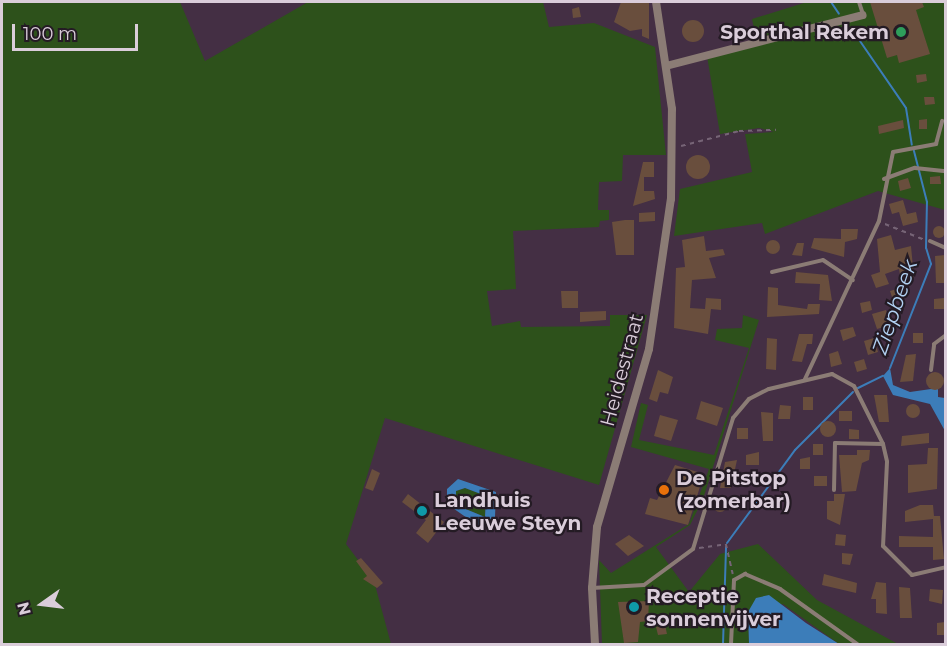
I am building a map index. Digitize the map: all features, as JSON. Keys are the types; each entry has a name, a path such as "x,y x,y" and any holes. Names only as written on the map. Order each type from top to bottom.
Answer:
{"street":[{"name":"Heidestraat","path":"595,645 592,588 603,501 649,349 674,147 666,66 656,2"},
{"path":"666,66 863,15"}],"lane":[{"path":"859,2 863,15"},
{"path":"805,380 879,221 884,178 893,152 936,144 942,120"},
{"path":"884,178 917,168 945,171"},
{"path":"930,242 945,248"},
{"path":"772,272 824,260 853,280"},
{"path":"932,370 934,344 945,335"},
{"path":"592,588 645,585 693,549 733,418 749,399 805,380 832,374 848,378 883,444 887,462 883,546 912,575 945,567"},
{"path":"834,490 835,443 883,444"},
{"path":"731,645 734,580 757,576 857,645"}],"path":[{"path":"674,147 739,131 776,130"},
{"path":"879,221 930,242"},
{"path":"693,549 726,543 734,580"}],"green space":[{"path":"2,2 180,2 205,61 308,2 543,2 549,27 594,23 655,47 666,155 623,155 622,181 599,182 598,210 609,210 609,220 600,221 599,227 513,231 516,289 487,291 492,326 520,321 521,327 610,326 610,315 647,315 599,485 385,418 346,544 374,581 391,644 2,644"},
{"path":"807,2 945,2 945,210 878,191 765,234 762,223 674,236 680,189 752,172 745,134 774,132 759,128 720,134 707,56 829,22 756,38 752,19"},
{"path":"743,315 759,320 703,499 690,525 656,547 689,592 720,554 758,544 817,600 898,644 839,644 783,604 748,612 749,644 602,644 599,560 611,573 689,524 709,469 631,447 641,403 648,405 639,440 714,455 749,348 715,340 717,329 742,328"},
{"path":"465,488 486,496 485,517 456,505 456,491"}],"water":[{"path":"890,368 893,385 910,392 938,388 938,397 945,398 945,431 930,404 893,395 883,376"},
{"path":"458,479 496,492 495,517 487,525 480,527 447,504 447,489","holes":["465,488 486,496 485,517 456,505 456,491"]},
{"path":"769,595 839,644 749,644 748,612 756,598"}],"building":[{"path":"621,2 649,2 649,39 642,36 642,29 630,31 614,22"},
{"name":"Sporthal Rekem","path":"870,2 922,2 924,7 916,10 930,54 899,63 897,55 887,58"},
{"path":"579,7 581,17 573,18 572,9"},
{"path":"693,20 701,23 704,31 701,39 693,42 685,39 682,31 685,23"},
{"path":"926,74 927,81 917,83 916,75"},
{"path":"924,97 934,97 935,104 925,105"},
{"path":"927,119 927,129 919,129 919,120"},
{"path":"903,120 904,128 879,134 878,126"},
{"path":"698,155 706,159 710,167 706,175 698,179 690,175 686,167 690,159"},
{"path":"643,162 654,162 654,177 644,177 644,191 654,191 655,199 633,206"},
{"path":"940,176 941,184 930,184 930,177"},
{"path":"908,178 911,188 900,191 898,181"},
{"path":"903,200 907,214 916,212 918,222 903,226 899,212 892,214 889,204"},
{"path":"655,212 655,221 639,222 639,213"},
{"path":"634,220 634,255 616,255 612,222"},
{"path":"939,226 945,232 939,238 933,232"},
{"path":"841,229 858,229 857,239 845,242 844,257 811,248 814,238 841,239"},
{"path":"891,235 895,250 911,246 914,278 901,280 899,269 885,274 889,284 876,288 871,275 880,272 877,239"},
{"path":"704,236 706,251 723,249 725,255 709,258 716,278 692,280 690,308 705,309 706,298 721,299 721,310 711,309 708,334 674,328 676,268 685,267 682,240"},
{"path":"770,240 776,240 780,247 776,254 770,254 766,250 766,244"},
{"path":"797,243 804,243 802,256 792,255"},
{"path":"945,255 945,283 936,283 935,256"},
{"path":"796,272 828,275 832,301 819,300 820,284 795,283"},
{"path":"768,287 778,288 778,305 807,309 808,304 820,304 819,314 767,317"},
{"path":"900,288 903,298 893,300 890,291"},
{"path":"561,291 578,291 578,308 562,308"},
{"path":"944,298 944,309 934,309 934,299"},
{"path":"870,301 872,310 862,313 860,303"},
{"path":"886,310 891,325 877,329 872,314"},
{"path":"606,311 606,320 580,322 580,312"},
{"path":"853,327 856,336 843,341 840,330"},
{"path":"913,333 923,333 923,343 913,343"},
{"path":"799,334 813,334 812,344 807,344 802,362 792,361"},
{"path":"767,338 777,339 776,370 766,369"},
{"path":"874,338 878,352 868,355 864,341"},
{"path":"838,351 842,364 831,367 829,354"},
{"path":"916,354 913,381 900,382 906,355"},
{"path":"864,359 867,369 857,372 854,362"},
{"path":"658,370 673,377 668,394 660,392 657,402 649,399"},
{"path":"935,372 941,375 944,381 941,387 935,390 929,387 926,381 929,375"},
{"path":"874,395 887,395 889,422 879,422"},
{"path":"803,397 813,397 813,410 803,410"},
{"path":"701,401 723,408 717,426 696,419"},
{"path":"910,404 916,404 920,411 916,418 910,418 906,414 906,408"},
{"path":"780,405 791,406 790,419 778,419"},
{"path":"839,411 852,411 852,421 839,421"},
{"path":"761,412 773,413 773,441 763,441"},
{"path":"660,415 678,420 671,441 654,436"},
{"path":"825,421 831,421 836,429 834,435 825,437 820,432 820,426"},
{"path":"737,428 748,428 748,439 737,439"},
{"path":"849,429 859,430 859,439 849,439"},
{"path":"929,433 929,443 901,446 902,436"},
{"path":"813,444 823,444 823,455 813,455"},
{"path":"928,448 938,448 937,489 908,493 908,465 927,464"},
{"path":"857,450 870,450 869,460 862,463 856,491 842,492 839,455 857,455"},
{"path":"759,452 759,465 746,465 746,455"},
{"path":"810,457 810,469 800,469 800,459"},
{"path":"737,460 731,488 720,488 725,462"},
{"path":"675,465 704,474 688,525 645,514 650,498 657,500"},
{"path":"372,469 380,473 373,491 365,488"},
{"path":"814,476 827,476 827,486 814,486"},
{"name":"Landhuis Leeuwe Steyn","path":"408,494 444,522 428,543 416,533 426,520 402,502"},
{"path":"834,494 845,494 840,525 827,519 827,501 834,501"},
{"path":"720,498 725,500 727,505 725,510 720,512 715,510 713,505 715,500"},
{"path":"920,505 933,505 934,516 940,516 944,559 933,560 933,547 899,547 899,536 933,537 933,519 905,522 905,511"},
{"path":"836,534 846,535 845,546 835,545"},
{"path":"629,535 644,546 628,556 615,544"},
{"path":"842,553 853,554 850,565 842,564"},
{"path":"361,558 383,583 377,588 363,579 367,576 356,561"},
{"path":"824,574 857,583 856,593 822,585"},
{"path":"876,582 886,583 887,614 876,613 876,599 871,599"},
{"path":"899,587 910,588 912,618 900,618"},
{"path":"930,589 943,590 942,604 929,601"},
{"path":"649,601 648,621 640,622 638,642 624,643 618,602"},
{"path":"945,622 945,635 937,635 937,623"},
{"path":"665,625 667,634 658,635 656,627"}],"waterway":[{"name":"Ziepbeek","path":"831,2 839,14"},
{"name":"Ziepbeek","path":"851,28 906,108 912,145"},
{"name":"Ziepbeek","path":"890,368 931,264 926,248 927,202 914,151"},
{"name":"Ziepbeek","path":"858,388 883,376"},
{"name":"Ziepbeek","path":"727,543 795,450 853,392"},
{"name":"Ziepbeek","path":"723,644 726,547"}],"place":[{"name":"Sporthal Rekem","path":"901,32"},
{"name":"De Pitstop (zomerbar)","path":"664,490"},
{"name":"Landhuis Leeuwe Steyn","path":"422,511"},
{"name":"Receptie sonnenvijver","path":"634,607"}]}
